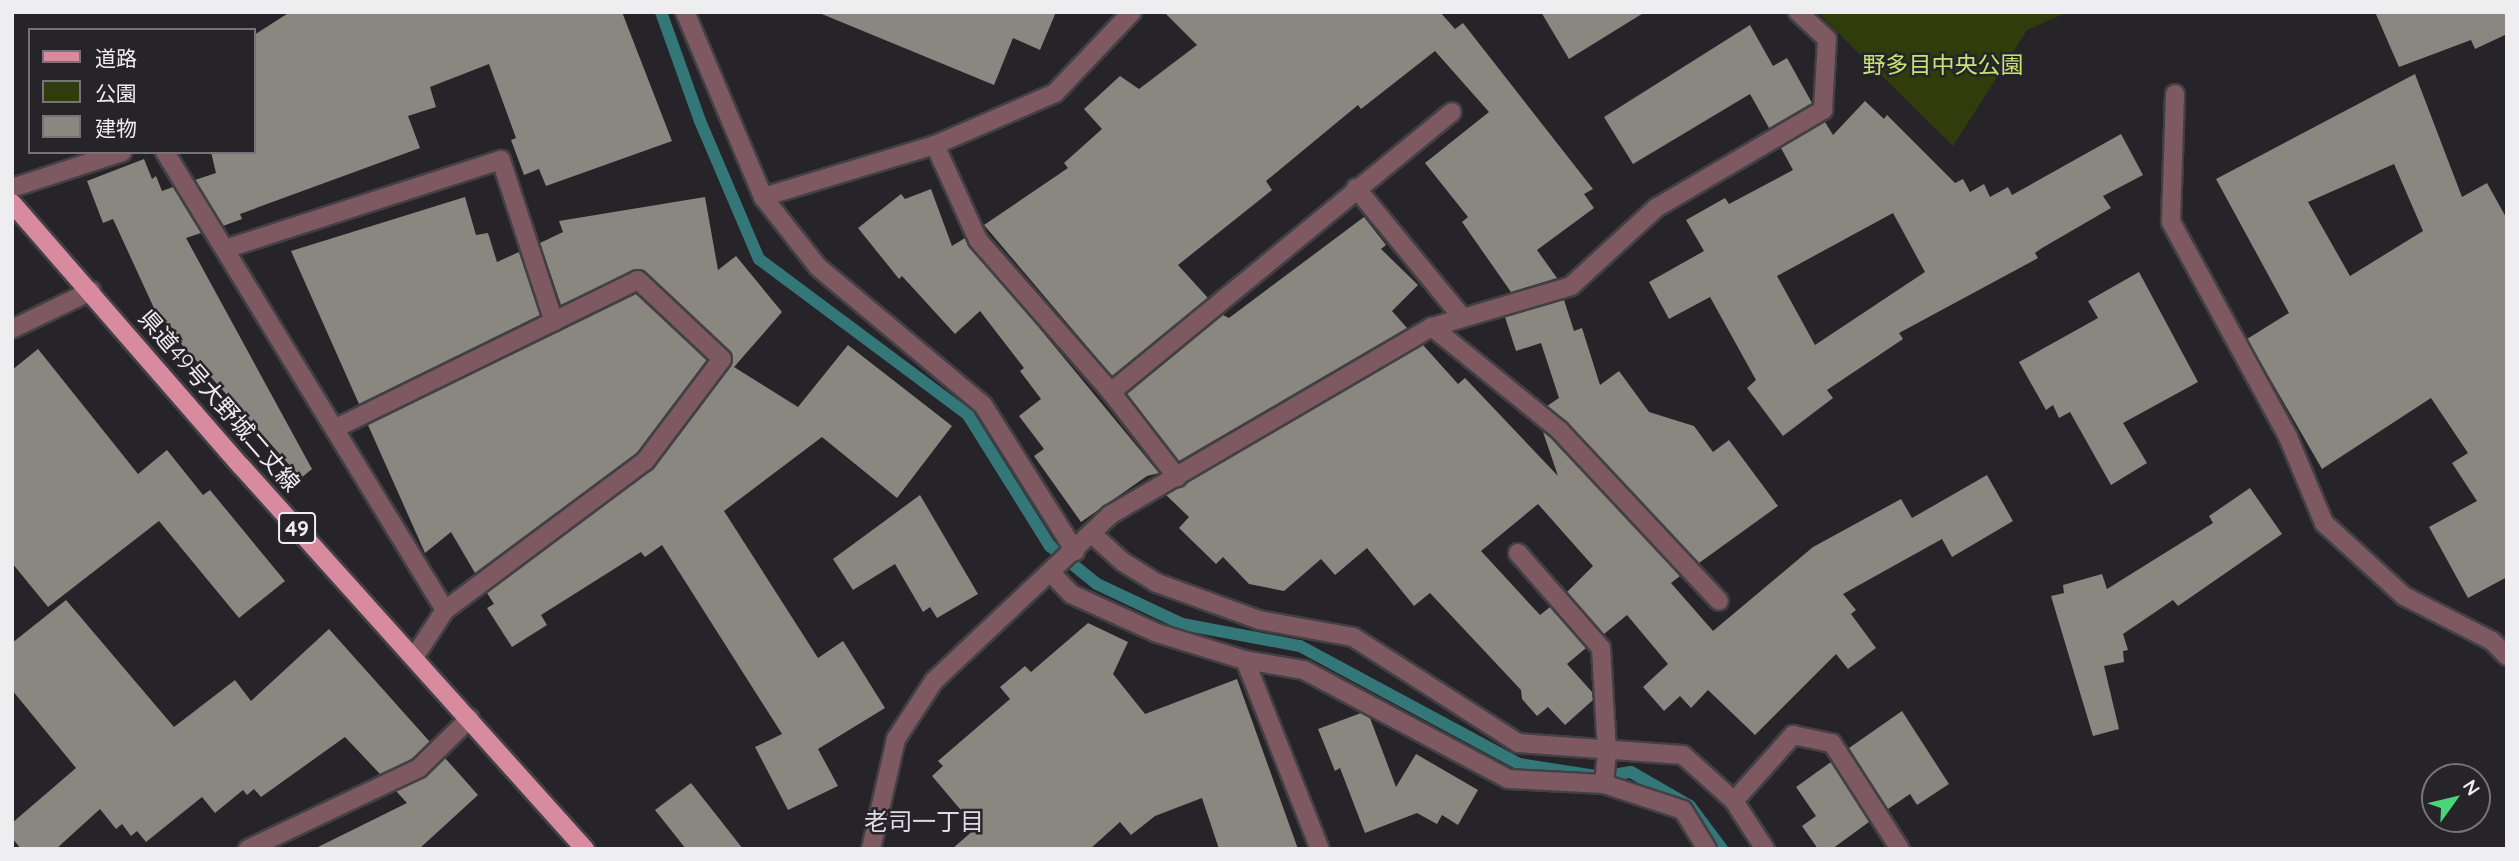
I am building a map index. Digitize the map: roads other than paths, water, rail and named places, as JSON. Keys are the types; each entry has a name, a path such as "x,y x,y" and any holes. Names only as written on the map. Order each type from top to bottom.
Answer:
{"main road":[{"name":"県道49号大野城二丈線","path":"12,203 241,466 415,656 585,849"}],"street":[{"path":"685,12 763,197 818,267 983,405 1075,551"},
{"path":"763,197 935,145 1055,93 1132,12"},
{"path":"871,849 896,739 934,681 1075,551 1110,515 1432,327 1571,286 1656,208 1823,110 1827,40 1798,12"},
{"path":"2175,94 2171,222 2288,437 2324,523 2404,596 2492,641 2507,656"},
{"path":"1111,392 1356,188 1452,112"},
{"path":"935,145 978,240 1111,392 1177,477"},
{"path":"12,188 116,154"},
{"path":"165,154 337,428 445,610"},
{"path":"225,249 501,160 554,322"},
{"path":"1356,188 1462,317"},
{"path":"337,428 638,281 722,359 645,461 445,610 415,656"},
{"path":"12,329 91,291"},
{"path":"1432,327 1559,429 1719,601"},
{"path":"1091,533 1123,562 1157,583 1259,620 1353,637 1518,743 1682,755 1734,801 1765,849"},
{"path":"1518,553 1601,648 1607,751 1604,784"},
{"path":"1051,573 1071,594 1157,633 1245,660 1304,670 1508,779 1604,784 1683,810 1707,849"},
{"path":"1245,660 1320,849"},
{"path":"248,849 419,768 470,718"},
{"path":"1734,801 1793,734 1832,743 1900,849"}],"waterway":[{"path":"661,12 700,121 759,259 968,415 1050,546 1097,584 1182,624 1300,646 1519,764 1602,777 1631,772 1690,806 1722,849"}],"district":[{"name":"老司一丁目","path":"924,822"}],"park label":[{"name":"野多目中央公園","path":"1943,65"}]}
